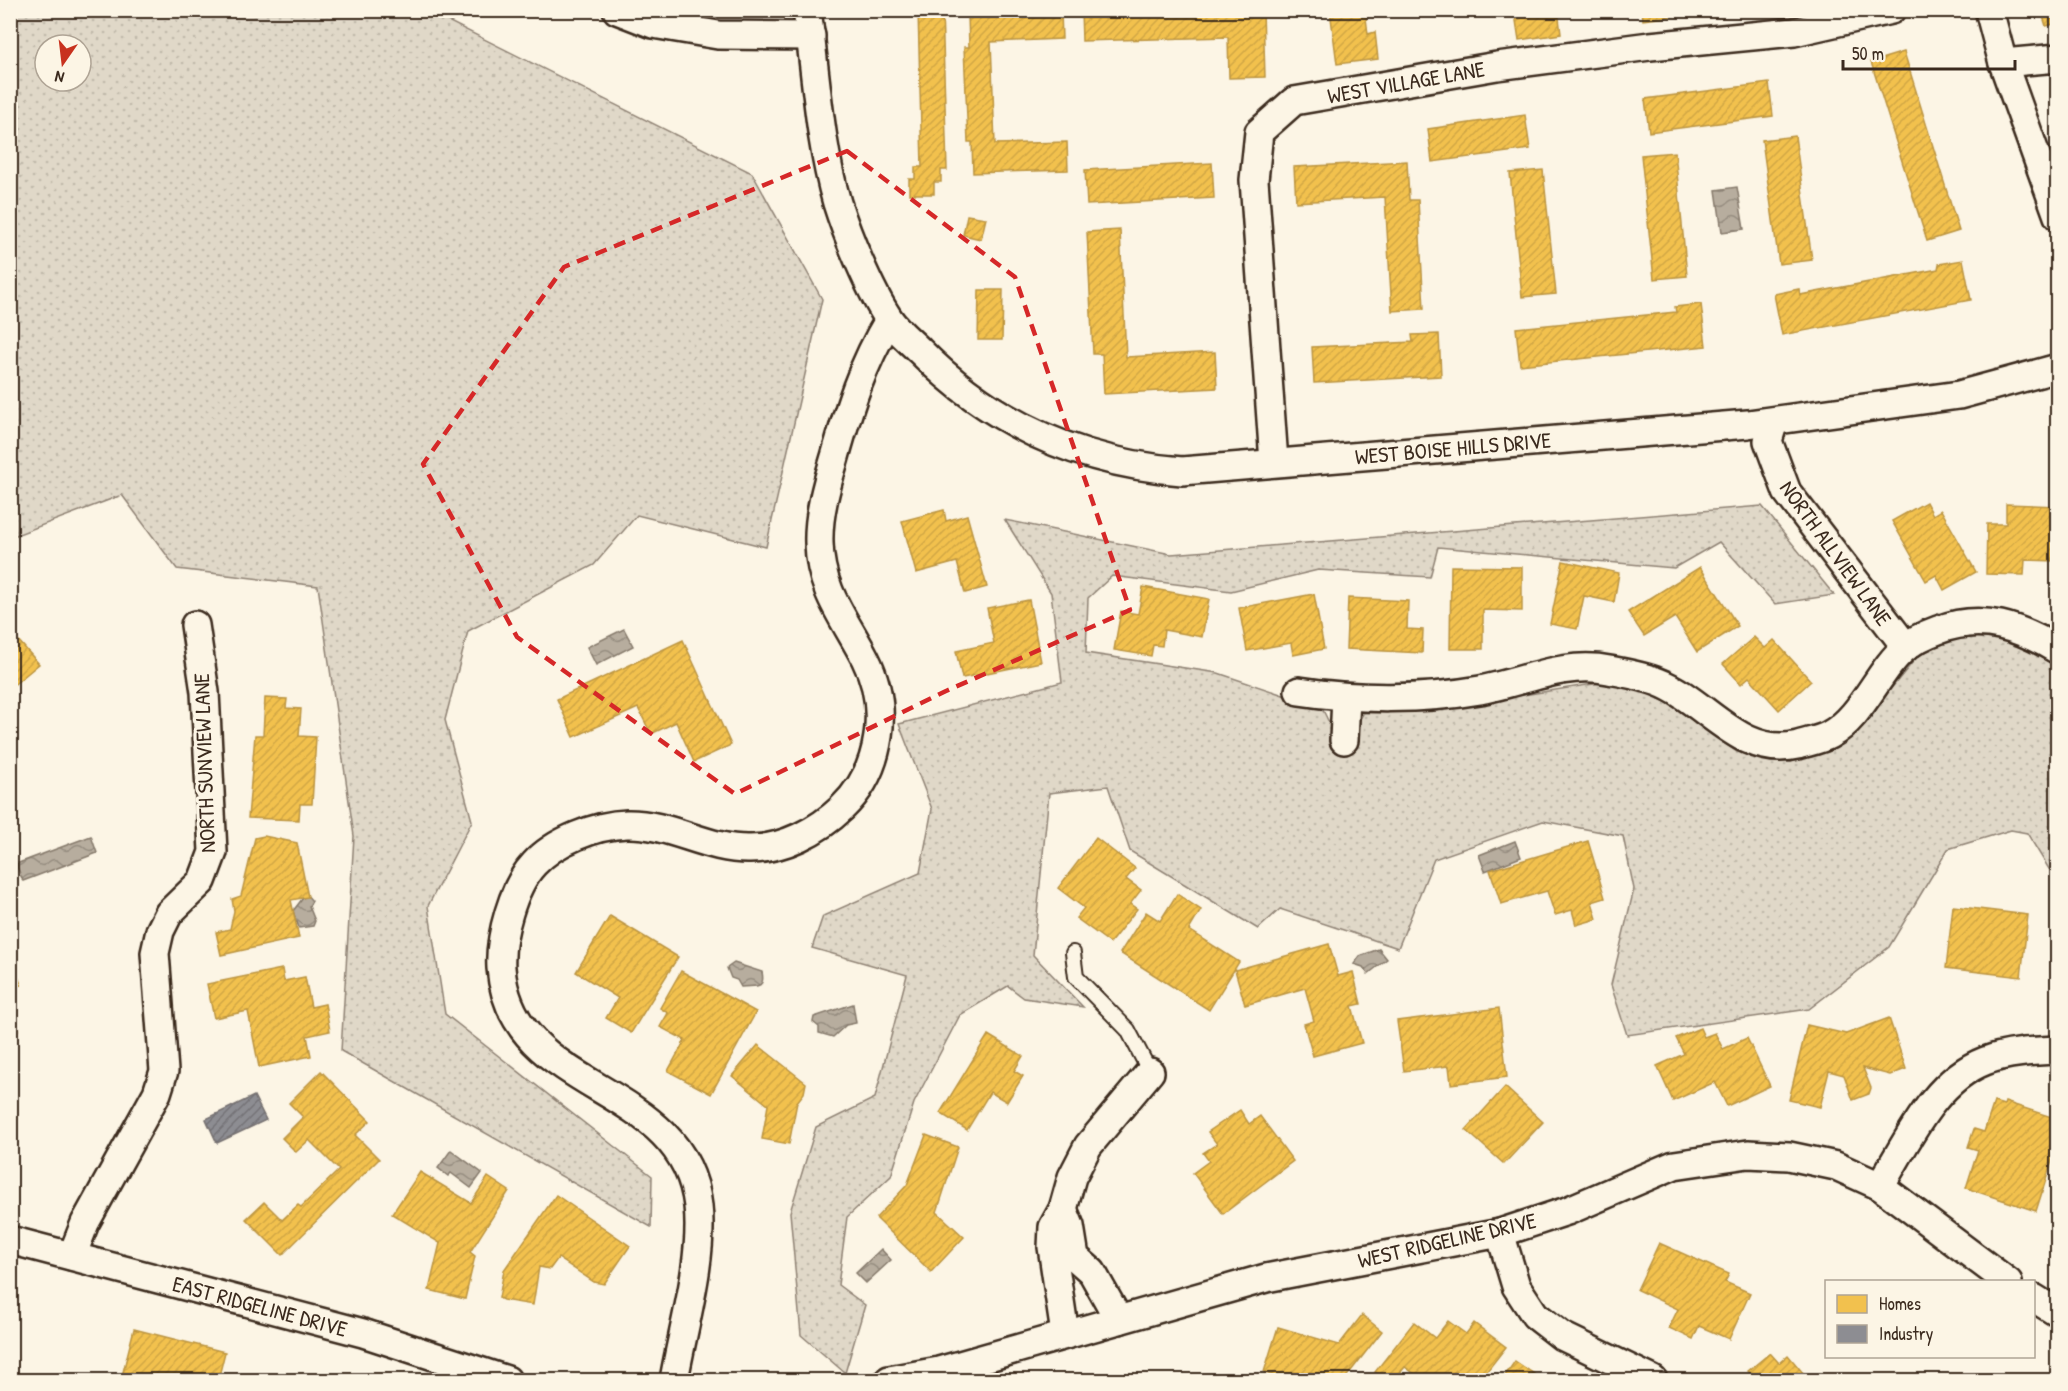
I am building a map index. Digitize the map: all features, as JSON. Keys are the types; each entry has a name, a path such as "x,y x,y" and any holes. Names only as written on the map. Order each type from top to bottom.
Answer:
{"street":[{"path":"617,10 653,24 718,35 809,23"},
{"name":"WEST VILLAGE LANE","path":"1274,462 1254,180 1259,132 1294,101 1497,66 1650,45 1794,32 1891,10"},
{"path":"1989,10 2003,63 2058,216"},
{"name":"WEST BOISE HILLS DRIVE","path":"809,23 826,153 837,202 852,243 889,320 949,381 1017,424 1055,443 1100,459 1182,471 1774,421 1959,396 2058,369"},
{"path":"2003,63 2058,58"},
{"path":"674,1380 700,1237 698,1202 690,1170 666,1135 642,1113 553,1060 528,1038 506,1001 501,964 506,923 518,888 534,863 563,843 591,831 628,824 669,831 724,848 754,849 791,841 823,824 860,788 878,743 880,718 877,688 866,659 838,614 824,581 819,543 824,497 856,383 889,320"},
{"name":"NORTH ALLVIEW LANE","path":"1774,421 1768,441 1787,492 1906,647"},
{"path":"1299,692 1346,698 1480,690 1564,669 1606,669 1658,682 1750,741 1773,747 1796,745 1829,735 1851,715 1906,647 1926,635 1951,625 1975,621 2001,623 2029,633 2058,650"},
{"name":"NORTH SUNVIEW LANE","path":"72,1256 85,1223 157,1093 164,1071 155,953 160,931 169,913 202,880 213,852 205,692 195,625"},
{"path":"1344,740 1346,698"},
{"path":"1880,1185 1928,1108 1958,1076 1985,1060 2019,1053 2058,1050"},
{"path":"1065,1334 1052,1247 1053,1227 1063,1209 1072,1177 1088,1146 1150,1072"},
{"name":"WEST RIDGELINE DRIVE","path":"889,1380 939,1371 1266,1278 1500,1233 1567,1211 1674,1165 1748,1154 1789,1156 1836,1166 1880,1185 2007,1280"},
{"path":"1063,1209 1070,1226 1075,1257 1092,1272 1119,1320"},
{"path":"1500,1233 1516,1286 1535,1315 1562,1336 1653,1380"},
{"name":"EAST RIDGELINE DRIVE","path":"10,1240 363,1333 507,1380"},
{"path":"1057,1274 1084,1267"},
{"path":"2035,1299 2058,1313"}],"lane":[{"path":"1073,953 1076,977 1128,1030 1150,1072"}],"highlighted area":[{"path":"847,151 1015,277 1130,610 946,691 735,794 517,637 423,464 564,267"}],"shaded area":[{"path":"11,10 428,11 752,173 822,299 766,547 637,515 594,565 468,631 445,720 472,821 428,906 445,1014 652,1176 651,1227 341,1051 354,836 318,586 177,569 122,495 11,537"},
{"path":"1762,506 1834,595 1775,604 1719,542 1674,568 1438,547 1430,577 1318,570 1231,591 1112,576 1088,598 1086,653 1218,673 1322,708 1338,741 1358,722 1368,706 1460,705 1606,682 1657,695 1737,752 1791,762 1836,745 1875,708 1917,657 1952,637 1986,632 2020,644 2057,667 2057,870 2049,869 2027,833 2011,830 1948,849 1889,947 1809,1009 1627,1035 1611,985 1634,889 1623,836 1543,821 1434,859 1398,948 1280,909 1258,929 1130,851 1108,786 1049,793 1033,955 1083,1007 1024,998 1008,986 960,1015 914,1103 891,1176 847,1217 838,1285 865,1305 845,1373 801,1335 790,1212 816,1127 875,1098 907,975 812,948 823,916 920,873 932,809 899,724 1062,682 1051,593 1005,520 1171,554"}],"water":[{"path":"1737,187 1744,229 1722,232 1716,190"},
{"path":"624,629 633,646 596,665 587,647"},
{"path":"91,836 97,853 23,881 16,864"},
{"path":"1515,841 1521,857 1485,871 1479,855"},
{"path":"306,894 312,901 309,906 315,921 313,926 299,928 297,922 293,923 292,919 295,917 293,911"},
{"path":"1379,949 1387,959 1368,974 1363,967 1354,964 1360,956"},
{"path":"734,963 762,972 763,978 760,985 741,987 737,980 731,978 727,968"},
{"path":"853,1004 856,1023 846,1025 833,1037 819,1033 819,1027 813,1022 814,1017"},
{"path":"451,1150 482,1173 471,1188 451,1173 448,1176 438,1168"},
{"path":"881,1249 891,1260 866,1283 856,1273"}],"building: Homes":[{"path":"918,10 942,10 947,170 941,170 941,182 934,182 934,194 909,194 909,179 915,179 915,167 922,167"},
{"path":"1081,10 1263,11 1265,77 1229,78 1228,37 1082,41"},
{"path":"1330,10 1365,10 1368,34 1375,32 1378,59 1337,64"},
{"path":"1521,10 1558,10 1561,34 1519,40 1515,14"},
{"path":"1642,10 1681,10 1681,15 1643,20"},
{"path":"2041,10 2058,10 2058,23 2046,26"},
{"path":"1061,12 1062,39 991,42 995,144 1067,142 1068,170 973,173 972,142 968,142 964,47 969,47 968,15"},
{"path":"1904,52 1959,231 1927,241 1871,62"},
{"path":"1769,83 1773,116 1649,132 1645,99"},
{"path":"1525,115 1530,149 1432,162 1428,129"},
{"path":"1795,136 1812,260 1779,264 1762,140"},
{"path":"1675,152 1687,276 1654,279 1641,155"},
{"path":"1407,161 1409,200 1418,200 1424,309 1392,311 1385,197 1296,202 1294,167"},
{"path":"1212,163 1214,198 1087,205 1085,170"},
{"path":"1543,170 1556,294 1522,297 1510,173"},
{"path":"967,215 986,218 981,239 963,235"},
{"path":"1120,230 1126,357 1215,352 1217,388 1104,394 1102,354 1093,354 1087,232"},
{"path":"1963,260 1971,300 1782,335 1774,294 1799,289 1800,295 1938,269 1939,264"},
{"path":"979,290 1003,290 1002,340 978,340"},
{"path":"1701,304 1706,346 1520,365 1516,328 1676,312 1675,307"},
{"path":"1439,334 1441,376 1314,383 1312,347 1413,342 1412,335"},
{"path":"1926,502 1933,515 1941,510 1976,572 1944,590 1936,575 1926,581 1892,521"},
{"path":"2006,504 2058,506 2056,561 2025,560 2024,575 1986,574 1987,524 2006,524"},
{"path":"944,510 946,521 967,515 987,587 965,593 957,562 916,573 902,521"},
{"path":"1563,561 1619,573 1614,602 1584,596 1577,629 1550,624"},
{"path":"1451,566 1522,567 1522,611 1483,610 1483,649 1450,649"},
{"path":"1700,567 1738,626 1697,652 1675,617 1644,636 1628,612"},
{"path":"1143,587 1209,599 1202,637 1164,630 1162,646 1153,645 1151,656 1114,650 1121,611 1138,614"},
{"path":"1314,594 1324,649 1293,655 1291,643 1247,651 1239,608"},
{"path":"1348,598 1408,601 1407,629 1423,630 1422,653 1346,649"},
{"path":"1029,600 1041,662 962,678 956,651 994,643 987,608"},
{"path":"10,631 39,664 10,688"},
{"path":"1754,637 1765,648 1774,640 1811,681 1779,710 1749,677 1741,684 1723,664"},
{"path":"683,640 731,745 694,762 676,722 651,734 638,708 574,737 557,699"},
{"path":"265,698 287,699 286,708 301,709 299,736 316,737 312,804 300,804 299,820 248,818 255,735 263,735"},
{"path":"264,836 297,843 308,897 291,900 299,938 221,955 216,932 230,929 234,911 232,899 241,896 255,838"},
{"path":"1096,838 1135,868 1126,879 1141,890 1130,904 1137,909 1110,943 1076,918 1084,908 1058,888"},
{"path":"1588,841 1605,898 1592,902 1597,919 1576,925 1572,910 1555,915 1547,891 1501,904 1490,870"},
{"path":"1177,894 1201,910 1189,930 1239,962 1209,1010 1120,953 1146,912 1160,921"},
{"path":"1953,906 2028,915 2021,977 1946,968"},
{"path":"610,916 678,957 631,1033 606,1018 618,998 576,972"},
{"path":"1329,944 1338,976 1353,972 1361,1004 1352,1006 1362,1043 1313,1056 1304,1024 1314,1021 1305,988 1245,1005 1235,970"},
{"path":"10,954 21,985 10,988"},
{"path":"282,969 284,981 305,977 311,1007 325,1004 330,1031 307,1036 311,1056 259,1067 248,1011 214,1018 207,984"},
{"path":"681,971 756,1012 711,1094 668,1071 685,1040 660,1027 668,1013 660,1008"},
{"path":"10,1006 18,1030 10,1033"},
{"path":"1499,1008 1507,1077 1451,1084 1449,1066 1404,1071 1397,1021"},
{"path":"1889,1018 1906,1069 1890,1075 1863,1068 1871,1088 1869,1094 1853,1100 1844,1075 1829,1071 1820,1107 1789,1100 1807,1025 1846,1034"},
{"path":"1700,1028 1704,1037 1715,1033 1723,1049 1747,1038 1770,1086 1727,1106 1715,1082 1673,1101 1657,1066 1684,1054 1676,1038"},
{"path":"988,1035 1023,1056 1014,1071 1023,1076 1007,1102 990,1092 967,1130 940,1113"},
{"path":"758,1045 806,1083 804,1093 797,1102 789,1144 762,1139 768,1105 732,1076"},
{"path":"321,1071 370,1121 355,1135 379,1159 282,1255 246,1219 264,1202 282,1220 298,1205 301,1207 339,1170 309,1140 296,1152 282,1138 303,1117 289,1103"},
{"path":"1505,1087 1543,1122 1504,1164 1466,1130"},
{"path":"1994,1102 2004,1105 2005,1102 2058,1119 2058,1142 2036,1211 1966,1188 1978,1150 1968,1147 1974,1129 1984,1132"},
{"path":"1240,1110 1249,1124 1260,1116 1293,1161 1223,1214 1193,1173 1209,1161 1203,1153 1217,1144 1208,1132"},
{"path":"926,1135 958,1147 937,1212 964,1237 931,1272 876,1218 907,1185"},
{"path":"420,1172 471,1203 488,1177 509,1191 470,1252 475,1256 465,1299 429,1290 440,1243 392,1214"},
{"path":"556,1195 630,1246 604,1284 594,1282 558,1258 550,1269 539,1267 533,1305 499,1298 504,1270"},
{"path":"1659,1243 1729,1274 1725,1282 1750,1293 1729,1339 1699,1326 1693,1339 1669,1328 1678,1309 1637,1290"},
{"path":"1362,1315 1382,1331 1344,1380 1283,1380 1264,1372 1278,1327 1339,1345"},
{"path":"1448,1321 1466,1334 1474,1323 1506,1347 1480,1380 1423,1380 1405,1367 1394,1380 1387,1380 1375,1372 1414,1322 1435,1338"},
{"path":"134,1329 225,1352 218,1380 121,1380"},
{"path":"1770,1353 1779,1363 1788,1355 1809,1380 1752,1380 1754,1378 1748,1371"},
{"path":"1515,1361 1543,1380 1502,1380"}],"building: Industry":[{"path":"254,1096 266,1120 217,1143 206,1119"}]}
